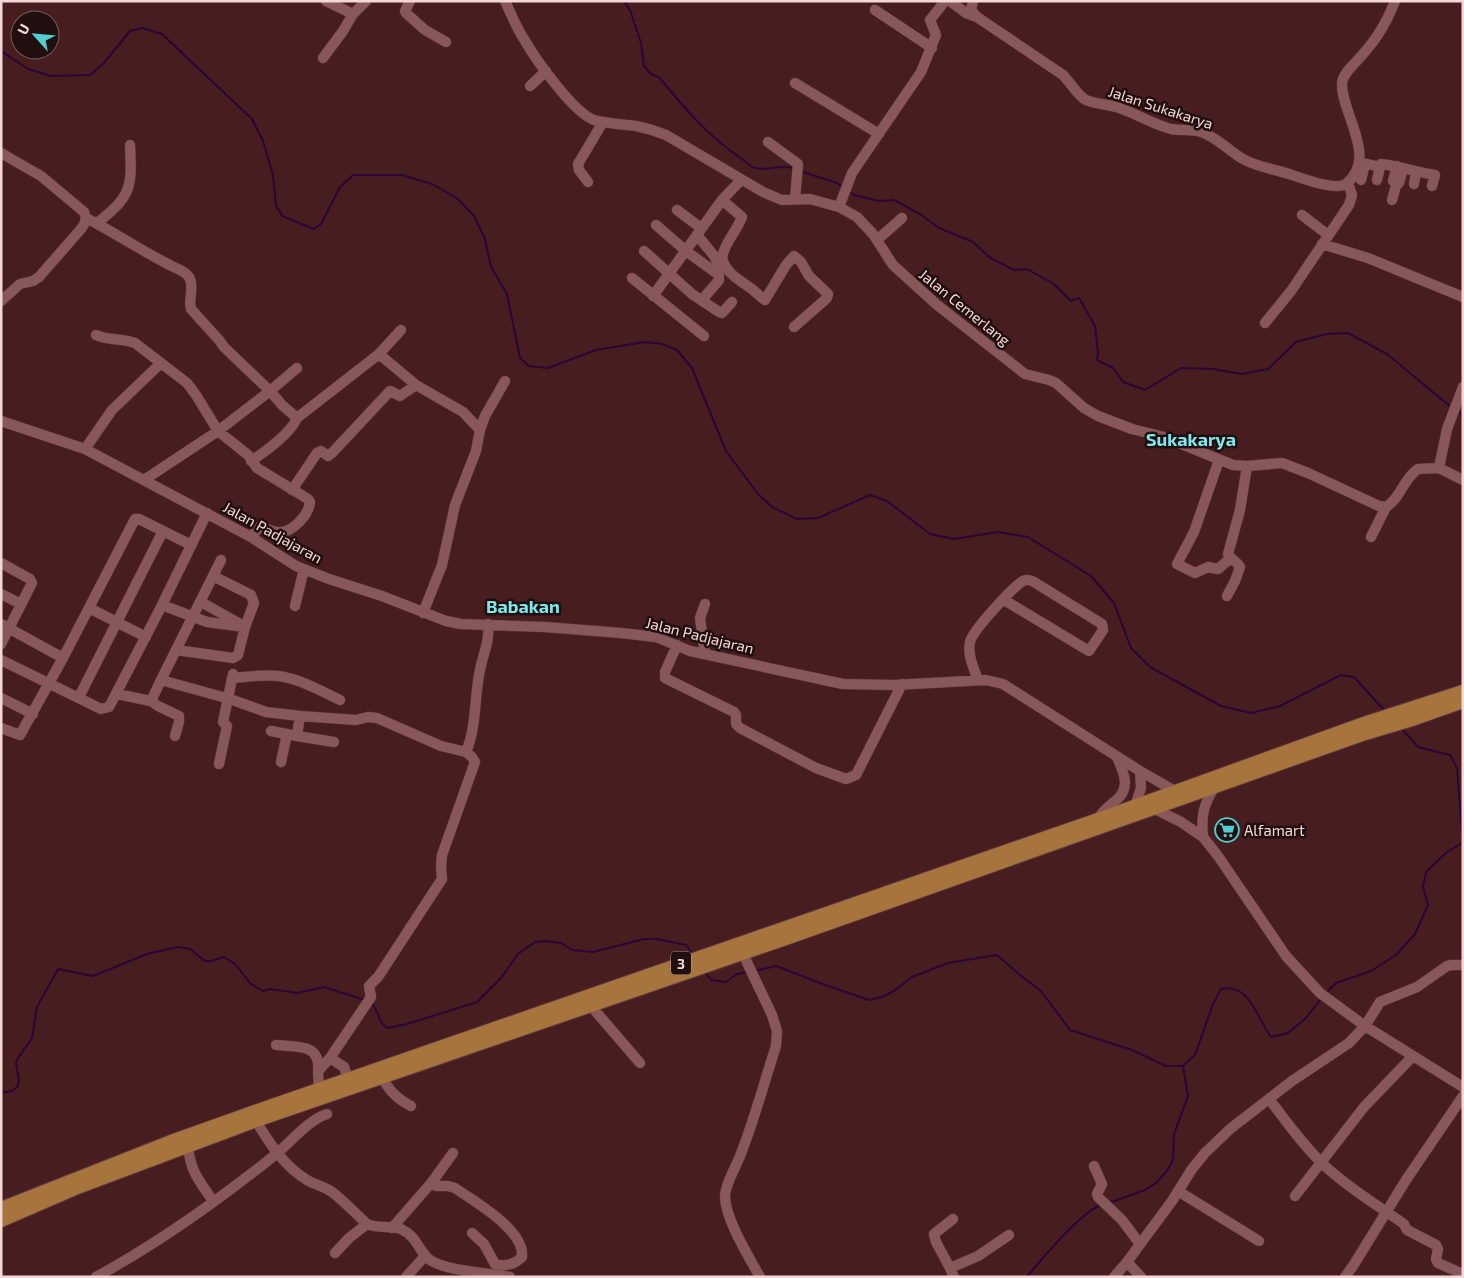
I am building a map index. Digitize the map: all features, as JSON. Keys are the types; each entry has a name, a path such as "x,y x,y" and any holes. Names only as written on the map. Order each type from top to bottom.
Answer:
{"main road":[{"name":"3","path":"1410,715 1463,691"},
{"name":"3","path":"1,1220 75,1189 256,1121 743,954 1058,838 1098,819 1175,791 1363,729 1463,702"},
{"name":"3","path":"1,1208 171,1141 1058,838 1155,809 1214,788 1363,729"}],"street":[{"path":"326,1 353,14"},
{"path":"323,58 343,32 353,14 366,1"},
{"path":"410,1 405,10 406,13 425,30 446,42"},
{"name":"Jalan Cemerlang","path":"505,1 524,40 578,109 593,119 603,122 644,128 666,135 763,192 782,200 810,199 839,206 864,224 877,240 888,259 901,274 1025,374 1056,383 1084,408 1098,416 1132,429 1164,437 1233,465 1247,466 1282,463 1379,506 1386,507"},
{"path":"839,206 852,173 921,72 936,35 930,20 945,1"},
{"name":"Jalan Sukakarya","path":"950,1 1063,75 1071,82 1080,95 1088,101 1122,109 1166,127 1204,133 1255,165 1330,185 1344,186 1348,183"},
{"path":"973,1 971,10 977,17"},
{"path":"1361,180 1362,163 1344,92 1343,80 1347,72 1379,36 1395,1"},
{"path":"875,10 932,48"},
{"path":"530,86 546,70"},
{"path":"795,83 878,134"},
{"path":"588,182 579,170 578,164 603,122"},
{"path":"768,142 798,164 796,199"},
{"path":"97,223 112,212 127,193 131,182 130,145"},
{"path":"1,153 42,176 84,212 86,218 86,223 39,277 33,281 20,284 1,301"},
{"path":"1362,163 1380,167"},
{"path":"1265,322 1292,291 1350,202 1351,191 1348,183 1362,163"},
{"path":"1377,180 1381,164 1435,175 1432,186"},
{"path":"1392,200 1397,182 1393,181 1400,168"},
{"path":"1414,184 1416,172"},
{"path":"652,296 722,200 742,180"},
{"path":"722,200 742,217 737,229 724,249 722,258 736,278 765,300 786,265 794,256 801,262 809,276 828,294 827,298 794,327"},
{"path":"677,210 699,232 718,262 718,280 702,300"},
{"path":"1302,215 1325,239 1463,297"},
{"path":"86,218 186,273 190,279 191,309 224,347 297,418"},
{"path":"877,240 902,218"},
{"path":"656,225 686,251 719,275"},
{"path":"644,251 669,274 722,313 732,302"},
{"path":"632,278 704,336"},
{"path":"251,460 275,442 295,423 297,418 379,354 401,330"},
{"path":"96,335 106,339 135,343 187,383 218,430 248,455 257,468 310,502 308,512 299,522 281,532 259,527 250,537"},
{"path":"379,354 416,384 464,412 480,430"},
{"path":"85,449 117,404 161,363"},
{"path":"144,480 218,430 270,391 296,368"},
{"path":"423,613 442,565 455,505 476,451 480,430 485,416 505,381"},
{"path":"292,490 317,453 321,451 328,456 390,391 400,396 416,384"},
{"path":"1439,468 1447,429 1463,387"},
{"name":"Jalan Padjajaran","path":"1,421 85,449 207,513 304,569 368,590 446,621 461,624 488,624 656,637 690,651 843,684 902,684 978,680 1004,684 1140,771 1175,791"},
{"path":"1218,460 1194,532 1178,564 1195,573 1208,567 1218,569 1232,559"},
{"path":"1227,596 1240,567 1228,554 1240,510 1247,466"},
{"path":"1371,537 1386,507 1394,500 1412,472 1418,469 1439,468 1463,480"},
{"path":"1,660 101,709 105,709 113,702 207,513"},
{"path":"1,728 20,736 135,519 139,518 192,545"},
{"path":"79,697 163,530"},
{"path":"151,701 221,560"},
{"path":"1,563 32,580 32,584 21,604 5,626 1,644"},
{"path":"295,606 304,569"},
{"path":"176,650 236,657 253,607 252,597 213,576"},
{"path":"978,680 972,662 970,643 973,635 1004,600 1024,580 1029,580 1102,624 1103,630 1089,651 1004,600"},
{"path":"1,594 21,604"},
{"path":"201,602 245,626"},
{"path":"162,604 193,618 214,623 245,626"},
{"path":"705,604 700,618 705,654"},
{"path":"89,608 146,637"},
{"path":"466,752 474,720 480,670 487,647 488,624"},
{"path":"5,626 63,658"},
{"path":"677,645 664,672 666,679 734,712 736,724 740,728 816,768 846,778 856,775 902,684"},
{"path":"219,764 227,726 223,722 232,676 281,676 296,680 340,700"},
{"path":"161,680 228,698 266,712 356,720 368,717 377,718 441,746 466,752 475,762 442,855 440,867 442,879 378,977 369,986 371,997 330,1058 318,1071"},
{"path":"117,694 151,701 178,716 179,722 175,736"},
{"path":"1,698 33,714"},
{"path":"281,762 300,716"},
{"path":"271,731 334,742"},
{"path":"1098,819 1102,812 1122,795 1126,787 1126,778 1117,756"},
{"path":"1135,806 1141,788 1140,771"},
{"path":"1203,837 1201,822 1203,811 1206,801 1214,788"},
{"path":"1155,809 1181,822 1203,837 1281,949 1320,993 1365,1026 1463,1087"},
{"path":"743,954 772,1015 777,1031 776,1046 725,1196 735,1230 760,1277"},
{"path":"1114,1277 1140,1244 1192,1169 1230,1128 1349,1043 1365,1026 1380,1002 1417,987 1446,966 1463,965"},
{"path":"591,1006 640,1063"},
{"path":"276,1045 307,1048 313,1052 319,1060 319,1090"},
{"path":"1295,1196 1364,1108 1413,1056"},
{"path":"330,1058 344,1067 348,1079"},
{"path":"382,1078 390,1092 400,1101 410,1106"},
{"path":"1345,1277 1354,1266 1414,1169 1463,1096"},
{"path":"1269,1099 1322,1163 1356,1192 1404,1224 1407,1230 1436,1245 1438,1249 1436,1259 1438,1263 1463,1274"},
{"path":"96,1277 128,1260 162,1238 223,1195 276,1154 322,1116 312,1102"},
{"path":"256,1121 276,1154 309,1182 334,1193 367,1224 374,1227 402,1230 414,1238 425,1256 432,1261 449,1267 510,1277"},
{"path":"188,1147 189,1162 193,1172 213,1201"},
{"path":"392,1228 432,1182 453,1153"},
{"path":"1094,1166 1102,1184 1097,1194 1098,1197 1122,1220 1140,1244"},
{"path":"432,1182 436,1186 455,1188 506,1224 520,1245 522,1257 520,1260 506,1266 495,1264 484,1244 472,1233"},
{"path":"1178,1191 1259,1240"},
{"path":"953,1219 934,1234 936,1242 952,1272 1010,1235"},
{"path":"335,1253 367,1224"},
{"path":"406,1277 425,1256"},
{"path":"1127,1262 1141,1277"}],"waterway":[{"path":"624,1 630,10 641,43 644,66 651,74 659,77 698,121 719,141 753,167 760,169 793,168"},
{"path":"1,51 28,69 51,76 90,75 104,63 130,31 142,28 162,34 252,119 263,141 273,175 276,205 282,216 314,229 321,224 340,187 353,175 402,175 432,184 458,199 474,216 485,239 491,267 507,294 520,358 529,366 548,368 596,350 645,342 662,344 677,350 692,368 726,451 758,494 772,507 797,519 818,518 870,495 887,501 930,534 954,539 998,532 1028,537 1091,576 1114,603 1131,648 1150,667 1221,706 1251,713 1280,706 1341,675 1354,677 1386,712"},
{"path":"800,171 837,183 842,187"},
{"path":"848,191 854,195 879,201 894,200 920,214 939,228 973,242 989,257 1014,270 1027,269 1054,284 1071,301 1079,298 1095,326 1097,360 1113,368 1123,382 1145,390 1181,368 1213,369 1242,374 1268,369 1296,342 1327,334 1348,333 1387,354 1452,408"},
{"path":"1458,412 1463,415"},
{"path":"1401,728 1418,747 1450,755 1457,768 1463,845"},
{"path":"1325,994 1336,983 1371,971 1396,955 1415,934 1428,905 1423,887 1426,872 1447,852 1462,843"},
{"path":"371,1004 387,1028 407,1024 477,1002 501,978 518,954 535,942 561,943 572,950 593,952 644,939 657,939 686,945 693,955"},
{"path":"1,1093 12,1091 17,1087 19,1081 16,1063 32,1038 37,1007 58,969 93,976 147,954 178,947 190,949 205,961 224,957 235,964 251,984 263,991 270,989 298,993 324,987 365,1000"},
{"path":"754,971 776,966 869,1000 882,997 894,991 912,977 948,963 997,955 1041,991 1070,1030 1132,1050 1166,1066 1183,1066 1195,1055 1213,1004 1221,989 1239,991 1246,997 1271,1037 1288,1033 1305,1019 1321,999"},
{"path":"704,971 711,980 726,982 737,974 747,972"},
{"path":"1109,1203 1145,1190 1156,1183 1167,1171 1173,1160 1174,1134 1188,1096 1183,1066"},
{"path":"1027,1277 1072,1227 1091,1210 1100,1205"}],"place":[{"name":"Alfamart","path":"1227,830"}],"district":[{"name":"Sukakarya","path":"1191,439"},
{"name":"Babakan","path":"523,606"}]}
